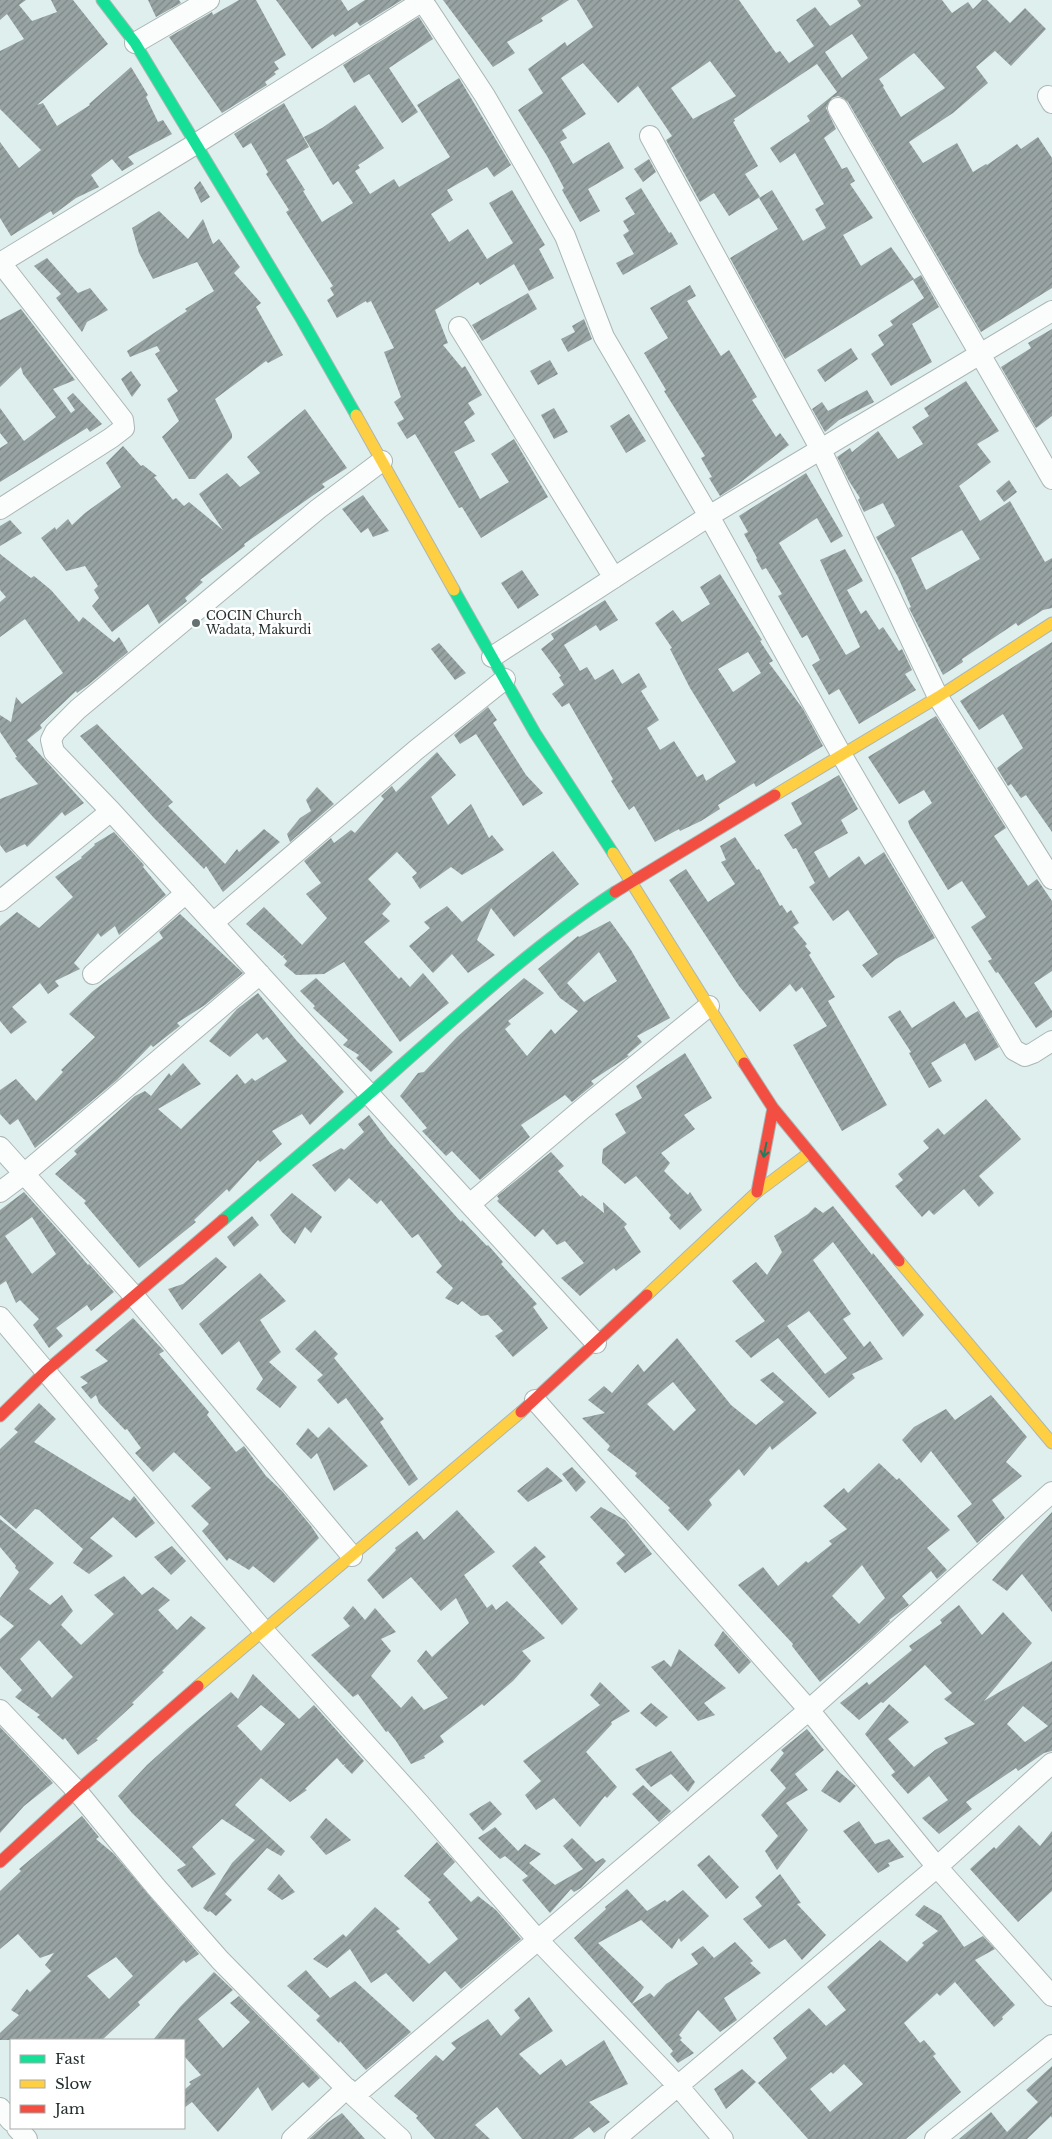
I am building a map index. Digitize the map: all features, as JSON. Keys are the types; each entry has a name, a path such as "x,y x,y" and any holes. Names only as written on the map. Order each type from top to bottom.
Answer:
{"street":[{"path":"102,0 135,43 194,145 302,320 535,733 631,881 773,1108 1049,1432"},
{"path":"135,43 210,0"},
{"path":"0,509 111,438 122,430 124,425 123,420 0,262 194,145 423,0 486,96 543,196 565,236 604,337 709,516 841,754 1014,1050 1025,1056 1052,1041"},
{"path":"838,108 1052,479"},
{"path":"650,136 821,450 938,697 1052,880"},
{"path":"492,657 709,516 1052,311"},
{"path":"460,327 614,578"},
{"path":"382,461 318,510 78,709 55,732 51,740 54,752 112,811 596,1343"},
{"path":"0,1416 46,1371 370,1094 514,966 581,914 631,881 938,697 1052,623"},
{"path":"213,923 416,750 505,679"},
{"path":"0,902 112,811"},
{"path":"93,974 186,893"},
{"path":"0,1192 24,1174 260,974"},
{"path":"470,1204 580,1110 709,1006"},
{"path":"757,1192 773,1108"},
{"path":"0,1147 134,1296 352,1556"},
{"path":"0,1862 77,1791 263,1630 535,1400 757,1192 810,1153"},
{"path":"0,1317 263,1630 419,1803 537,1939 679,2087 724,2139"},
{"path":"535,1400 809,1710 937,1867 1052,1996"},
{"path":"292,2139 537,1939 809,1710 1052,1492"},
{"path":"0,1710 77,1791 150,1880 220,1960 351,2092 401,2139"},
{"path":"615,2139 679,2087 937,1867 1052,1763"},
{"path":"935,2139 1052,2045"},
{"path":"0,2108 10,2120"},
{"path":"18,2129 27,2139"}],"building":[{"path":"0,0 26,0 19,5 32,21 57,12 51,0 73,0 108,44 37,105 43,103 57,126 90,105 131,67 148,95 146,97 158,122 163,120 172,134 128,157 134,164 122,171 112,159 91,175 99,187 76,198 53,215 51,211 11,236 0,218 0,142 19,168 41,150 0,109 0,51 24,39 7,14 0,20"},
{"path":"148,0 179,0 181,3 156,17"},
{"path":"239,0 256,0 286,55 274,62 279,69 274,72 276,74 265,82 267,85 222,113 169,37 212,12 213,15"},
{"path":"276,0 341,0 348,11 365,0 402,0 360,26 357,22 335,37 333,34 312,49"},
{"path":"443,0 569,0 541,18 543,21 507,42 515,53 493,67"},
{"path":"577,0 739,0 776,53 780,51 789,63 814,46 796,20 815,7 830,26 861,6 857,0 942,0 952,13 968,2 973,9 982,0 987,0 1010,23 1025,8 1046,29 1011,66 995,51 976,67 988,83 953,113 909,142 923,163 957,143 973,172 987,165 1017,144 1021,149 1038,137 1052,158 1052,288 981,332 848,102 838,96 832,98 826,108 836,129 824,138 842,169 847,167 855,181 850,184 873,218 843,235 861,266 891,247 914,279 785,359 730,258 778,229 759,198 772,190 803,241 826,228 815,209 824,204 795,153 780,163 770,148 810,121 807,116 837,92 817,64 734,119 735,121 733,122 758,166 745,174 760,197 729,216 714,193 700,202 666,140 672,136 638,86 618,103 583,63 561,78 586,114 562,130 567,138 560,142 573,164 609,142 624,168 588,189 600,211 580,222 562,190 564,188 547,156 518,110 543,93 528,69 565,42 567,46 593,27","holes":["852,34 868,58 842,78 825,52","914,53 945,88 901,117 879,79","710,61 736,96 693,119 671,88"]},
{"path":"419,17 433,39 389,68 418,112 402,123 369,74 354,83 343,65"},
{"path":"459,78 511,165 494,177 487,167 447,190 453,200 431,214 449,242 468,229 487,259 513,243 489,203 512,190 545,245 539,249 554,278 529,291 514,264 480,285 478,282 435,310 448,343 443,345 462,368 465,366 482,395 468,403 475,414 464,422 475,441 454,452 480,499 509,482 491,454 514,439 548,497 481,538 462,507 459,508 415,434 407,439 397,423 404,419 394,402 401,397 384,352 394,348 371,301 367,303 366,301 337,318 327,300 334,295 330,288 333,286 286,212 289,210 266,174 268,172 251,143 243,148 234,134 284,103 309,147 286,160 322,222 353,203 338,181 333,185 304,137 322,128 355,105 384,148 358,165 360,168 355,171 370,194 394,179 399,187 450,157 417,105"},
{"path":"649,159 656,172 643,182 634,169"},
{"path":"200,181 210,197 201,203 194,188"},
{"path":"641,188 678,244 623,275 616,263 634,254 623,235 629,231 623,221 635,214 625,198"},
{"path":"159,211 188,239 203,219 213,244 219,239 240,267 234,273 261,303 256,307 283,355 268,363 266,361 215,399 232,434 232,438 195,479 189,479 162,437 179,421 167,399 178,391 155,354 160,351 157,346 130,357 127,351 187,311 185,309 214,291 197,262 153,279 139,253 132,228"},
{"path":"47,258 78,293 90,288 108,310 87,322 82,332 56,298 61,294 34,266"},
{"path":"921,275 939,307 912,324 932,362 891,386 871,354 884,345 878,335 893,325 890,321 924,298 913,280"},
{"path":"690,285 696,296 687,301 721,356 729,350 757,397 752,400 776,437 780,433 789,445 720,496 709,478 712,477 701,458 705,456 664,391 666,390 644,353 668,338 650,308"},
{"path":"528,293 537,309 482,341 472,325"},
{"path":"21,309 75,380 53,389 71,413 75,410 67,398 73,393 102,424 90,432 87,428 0,482 0,448 8,443 0,433 0,408 24,441 56,417 23,374 21,367 0,387 0,320"},
{"path":"584,319 592,339 568,352 561,339 575,332 572,326"},
{"path":"1052,329 1052,416 1036,428 1001,367 1031,348 1028,343"},
{"path":"851,348 858,359 825,382 817,370"},
{"path":"550,360 558,374 538,385 530,371"},
{"path":"131,371 141,385 132,397 121,379"},
{"path":"966,381 999,431 977,444 991,462 959,486 980,521 1010,501 1045,562 1052,558 1052,608 1043,610 1018,626 1016,623 962,659 963,662 943,675 909,608 911,607 898,577 876,537 895,526 883,503 864,512 858,500 860,498 837,457 850,448 852,452 878,431 898,459 923,444 912,427 929,416 924,408","holes":["962,530 980,559 926,590 911,558"]},
{"path":"867,390 874,402 839,420 825,432 812,409 822,402 828,411"},
{"path":"554,408 568,432 554,439 541,415"},
{"path":"305,409 347,468 322,484 325,487 244,544 245,546 200,580 203,582 185,598 187,601 159,624 148,604 112,632 92,606 99,598 94,590 98,586 85,566 66,571 41,538 55,527 56,530 68,519 72,525 85,513 121,487 106,463 123,446 141,466 143,465 157,476 154,477 173,500 176,498 184,506 189,502 223,530 199,494 227,473 240,487 260,473 247,457"},
{"path":"629,414 646,441 626,453 610,426"},
{"path":"806,473 843,536 831,543 817,518 779,543 846,655 860,647 820,560 845,549 863,581 847,590 861,614 866,610 879,630 883,627 899,651 902,649 912,670 905,674 916,690 859,724 839,689 829,695 812,665 820,660 807,635 802,638 778,596 782,594 766,568 762,570 744,534 748,532 739,516"},
{"path":"1009,480 1017,492 1004,502 996,491"},
{"path":"363,495 389,531 373,537 368,528 361,533 342,509"},
{"path":"10,520 22,533 0,546 0,526"},
{"path":"0,554 31,578 34,576 51,590 79,622 83,617 114,642 119,637 128,652 88,685 77,693 76,691 40,725 42,728 27,740 84,803 65,816 62,812 27,847 25,844 6,853 0,845 0,799 38,784 15,758 17,757 0,732 0,715 11,722 16,697 22,704 63,673 25,619 0,637 0,602 6,597 0,590"},
{"path":"522,570 539,595 518,609 501,583"},
{"path":"720,574 762,640 760,641 773,661 769,663 803,709 823,746 756,787 754,783 718,805 720,809 701,821 680,831 679,829 655,842 634,806 629,810 611,781 613,779 569,703 562,707 552,694 564,685 559,677 561,676 541,649 554,639 551,634 605,600 618,620 600,631 596,625 564,645 580,671 587,667 595,680 613,669 622,684 639,673 647,687 641,691 659,720 647,728 660,750 674,741 697,777 703,774 706,781 736,762 690,688 670,649 672,648 655,623 673,610 682,622 710,604 700,587","holes":["748,652 761,673 733,692 718,669"]},
{"path":"1052,642 1052,832 1026,795 1021,798 1011,784 1008,786 997,768 1023,748 1003,714 979,730 960,701"},
{"path":"439,643 466,673 455,680 431,649"},
{"path":"488,707 497,720 493,723 526,775 543,793 523,806 476,734 460,744 454,735"},
{"path":"936,716 1006,828 994,836 1028,886 1037,879 1052,901 1052,971 1034,983 1052,1011 1052,1017 1036,1028 998,972 996,973 988,961 992,959 971,927 986,917 962,881 948,890 910,827 908,821 932,803 924,790 899,804 868,757"},
{"path":"97,724 173,802 168,806 225,864 237,849 239,852 264,829 280,842 223,892 206,866 204,869 154,818 80,736"},
{"path":"437,752 456,775 431,797 448,825 471,804 489,838 492,835 504,850 462,875 451,867 420,889 412,877 417,873 397,852 368,879 391,904 382,914 390,921 364,942 399,979 401,977 410,987 423,973 449,1003 400,1042 344,962 324,974 296,975 284,965 287,961 283,957 285,954 282,956 246,924 264,907 302,945 327,918 306,894 321,883 304,861 331,838 334,843 351,830 355,833 384,799 381,796 392,786 396,792"},
{"path":"839,775 858,809 841,820 848,833 814,852 829,878 859,856 865,865 884,852 935,938 896,959 872,978 862,965 878,954 848,910 833,921 809,887 815,883 796,848 793,849 784,835 802,824 791,803"},
{"path":"317,787 334,804 290,842 287,834 300,818 311,811 306,800"},
{"path":"114,832 144,865 143,867 166,895 119,935 115,926 101,937 98,933 74,963 80,969 55,981 59,986 48,994 40,983 12,1007 27,1022 11,1034 0,1021 0,926 17,912 39,928 73,897 55,877 82,858 94,844"},
{"path":"735,837 757,870 759,869 780,906 782,905 787,913 791,910 799,923 793,927 807,944 805,946 811,953 809,955 835,997 828,1001 887,1105 842,1131 793,1045 827,1026 802,987 796,992 790,984 760,1012 739,986 669,880 686,869 708,902 735,884 721,862 726,860 720,846"},
{"path":"553,851 579,884 514,937 491,908 477,940 495,955 468,973 452,954 433,973 409,946 430,928 424,922 447,906 462,922"},
{"path":"180,914 243,973 205,1005 177,1023 180,1026 153,1047 151,1045 117,1080 35,1148 18,1119 10,1125 0,1114 0,1090 16,1079 36,1101 63,1072 61,1070 95,1037 69,1014 93,991 163,938 159,932"},
{"path":"610,921 631,950 670,1018 637,1036 642,1042 627,1055 629,1056 591,1081 594,1084 572,1102 565,1095 521,1125 530,1137 480,1180 452,1151 446,1156 422,1131 427,1128 400,1096 418,1073 424,1072 457,1037 524,978 544,993 508,1021 511,1024 505,1029 527,1056 551,1029 555,1034 578,1011 560,998 538,969 579,937","holes":["599,952 617,981 584,1002 567,983"]},
{"path":"316,978 393,1052 371,1072 356,1058 359,1055 343,1045 348,1040 313,1008 315,1006 300,991"},
{"path":"258,993 296,1040 344,1092 310,1125 302,1114 272,1131 282,1144 260,1162 258,1160 229,1192 227,1189 194,1220 196,1222 139,1268 84,1203 86,1201 55,1174 77,1154 74,1151 135,1096 145,1091 151,1096 169,1073 171,1076 183,1063 201,1084 158,1109 181,1129 237,1074 245,1084 252,1078 255,1081 287,1061 267,1037 263,1040 257,1033 230,1057 209,1041 237,1009"},
{"path":"954,1001 966,1018 978,1011 999,1047 975,1061 965,1043 931,1063 942,1081 929,1088 909,1053 911,1052 888,1017 900,1010 912,1028"},
{"path":"685,1053 712,1098 684,1115 695,1129 661,1153 670,1163 664,1171 688,1195 690,1192 702,1210 680,1230 669,1218 671,1215 636,1176 625,1184 602,1163 602,1158 603,1149 626,1133 615,1114 642,1098 636,1086"},
{"path":"986,1099 1021,1139 979,1176 994,1193 979,1207 964,1189 934,1215 929,1210 922,1217 895,1186 903,1180 898,1174 929,1148 923,1141 938,1128 944,1135"},
{"path":"369,1115 390,1143 461,1222 462,1220 488,1245 503,1262 501,1264 537,1304 533,1307 548,1328 513,1357 495,1336 503,1331 488,1315 481,1316 462,1301 458,1305 445,1298 453,1288 436,1272 442,1266 418,1234 412,1238 381,1200 377,1204 349,1178 335,1192 312,1165 341,1148 344,1150 364,1132 358,1124"},
{"path":"551,1152 564,1166 558,1171 581,1197 582,1195 604,1213 603,1202 627,1224 624,1227 641,1252 616,1271 614,1268 580,1296 561,1278 584,1263 565,1241 557,1245 543,1229 535,1237 497,1201 499,1199 497,1196"},
{"path":"24,1192 114,1292 91,1311 87,1305 56,1328 63,1336 49,1348 33,1325 39,1319 20,1300 16,1303 6,1281 0,1285 0,1210","holes":["32,1217 56,1254 32,1274 5,1236"]},
{"path":"292,1193 322,1217 311,1233 305,1227 295,1244 282,1232 270,1215"},
{"path":"833,1206 924,1315 903,1337 833,1242 813,1260 851,1314 843,1319 864,1347 870,1341 883,1359 852,1374 855,1378 829,1398 778,1338 751,1358 735,1341 765,1321 732,1281 756,1262 767,1275 782,1252 774,1236 808,1214 815,1207 823,1213","holes":["809,1311 847,1358 825,1374 787,1326"]},
{"path":"252,1216 259,1225 234,1247 227,1237"},
{"path":"216,1257 227,1267 182,1310 168,1289 183,1284"},
{"path":"260,1273 286,1301 260,1320 281,1352 269,1362 297,1387 280,1408 256,1389 263,1379 239,1341 222,1355 199,1324"},
{"path":"133,1318 164,1351 159,1354 209,1412 207,1415 236,1452 244,1446 266,1476 282,1491 319,1538 274,1583 253,1566 249,1570 229,1558 227,1561 202,1531 209,1524 191,1506 211,1488 174,1452 153,1472 135,1453 141,1448 127,1429 125,1430 99,1403 96,1395 91,1399 81,1387 88,1383 80,1377 108,1361 95,1350"},
{"path":"315,1330 338,1354 334,1358 384,1419 380,1422 418,1479 409,1486 346,1398 338,1404 317,1380 323,1375 295,1349"},
{"path":"677,1338 731,1405 756,1425 784,1402 760,1380 773,1372 817,1413 772,1450 770,1446 744,1476 739,1469 709,1500 712,1505 688,1531 668,1510 670,1508 635,1476 637,1473 607,1450 610,1446 582,1418 605,1413 588,1400 604,1386 612,1393 638,1364 644,1372","holes":["673,1382 696,1410 674,1431 647,1404"]},
{"path":"991,1395 1027,1437 1006,1462 1022,1476 992,1500 1005,1518 977,1543 957,1516 972,1504 931,1451 921,1463 902,1440 914,1427 946,1409 955,1420"},
{"path":"39,1403 56,1419 34,1442 130,1501 134,1496 155,1523 136,1538 113,1517 90,1538 113,1556 89,1574 73,1563 83,1549 39,1510 35,1509 16,1529 0,1515 0,1449 18,1432 14,1429"},
{"path":"329,1427 368,1466 334,1491 317,1453 311,1459 296,1444 308,1428 318,1438"},
{"path":"879,1463 897,1480 899,1478 950,1530 927,1548 947,1570 937,1579 931,1571 902,1596 909,1605 889,1620 872,1638 820,1682 792,1646 793,1644 738,1585 763,1567 778,1586 806,1561 808,1563 832,1544 829,1541 847,1529 823,1506 844,1488 848,1493","holes":["862,1565 885,1598 859,1624 832,1596"]},
{"path":"547,1467 563,1481 528,1502 517,1491"},
{"path":"572,1467 586,1482 576,1492 562,1474"},
{"path":"601,1507 625,1520 652,1554 625,1573 616,1563 625,1555 590,1517"},
{"path":"457,1510 495,1552 464,1575 487,1608 492,1604 496,1610 507,1601 545,1638 522,1651 531,1661 513,1681 484,1706 482,1704 440,1736 444,1742 424,1756 425,1758 411,1764 396,1741 388,1731 386,1732 358,1694 353,1697 311,1655 350,1626 343,1618 353,1606 365,1620 375,1608 396,1632 381,1639 391,1651 371,1676 401,1708 412,1696 424,1710 448,1698 417,1661 426,1650 432,1657 469,1623 456,1598 441,1611 411,1577 383,1599 367,1580 396,1550 395,1548 417,1531 424,1540"},
{"path":"1052,1512 1052,1612 1022,1574 1007,1591 992,1580"},
{"path":"0,1519 54,1563 29,1589 50,1605 62,1595 73,1611 61,1625 81,1645 114,1614 94,1595 124,1576 142,1595 153,1587 170,1600 158,1610 177,1630 191,1616 206,1628 162,1671 164,1672 132,1703 134,1704 96,1739 98,1740 78,1755 65,1738 63,1740 37,1717 40,1715 15,1697 22,1690 0,1666 0,1639 14,1626 0,1615 0,1598 19,1572 0,1547","holes":["39,1640 73,1677 52,1698 20,1659"]},
{"path":"172,1546 186,1561 171,1575 154,1557"},
{"path":"535,1546 546,1557 539,1562 578,1609 562,1625 512,1566"},
{"path":"959,1605 982,1635 1003,1612 1032,1643 984,1701 1052,1661 1052,1751 1044,1753 1018,1771 1016,1768 966,1802 972,1809 939,1834 922,1818 948,1800 929,1776 908,1794 891,1775 895,1772 865,1734 889,1704 909,1722 888,1739 914,1767 935,1750 948,1743 944,1738 975,1724 944,1699 952,1693 925,1665 883,1703 881,1702 859,1720 840,1703 867,1682 869,1685 912,1650 909,1646 942,1623 940,1620","holes":["1023,1706 1048,1726 1025,1742 1007,1724"]},
{"path":"723,1631 751,1662 739,1674 714,1645"},
{"path":"679,1649 726,1688 704,1703 715,1715 698,1721 651,1667 664,1660 671,1667"},
{"path":"253,1674 299,1719 314,1705 364,1761 352,1774 344,1766 345,1764 343,1765 337,1758 305,1789 307,1790 290,1802 261,1778 235,1805 285,1851 281,1856 267,1848 225,1894 232,1900 216,1916 203,1908 232,1863 255,1840 222,1819 192,1847 216,1874 192,1888 177,1870 186,1865 132,1813 118,1796 147,1765 231,1692 238,1699","holes":["261,1705 285,1724 261,1751 237,1726"]},
{"path":"600,1682 630,1711 611,1722 612,1724 586,1752 617,1787 607,1798 605,1796 580,1827 554,1798 536,1810 525,1795 541,1781 523,1761 600,1705 590,1695"},
{"path":"651,1703 668,1717 656,1727 640,1713"},
{"path":"0,1727 53,1783 24,1806 0,1833"},
{"path":"807,1729 824,1750 795,1774 808,1790 786,1803 808,1830 777,1870 765,1851 778,1836 761,1815 786,1788 770,1770 784,1753 781,1750"},
{"path":"671,1751 695,1782 688,1792 671,1774 651,1787 635,1769"},
{"path":"837,1770 856,1786 840,1803 821,1791"},
{"path":"643,1785 671,1811 659,1822 632,1794"},
{"path":"490,1801 502,1814 483,1831 469,1814"},
{"path":"82,1816 99,1837 96,1839 114,1854 199,1954 186,1963 184,1960 138,2002 140,2005 103,2039 0,2040 0,2033 19,2015 11,2010 27,1989 30,1992 51,1971 45,1965 54,1953 40,1958 18,1934 0,1949 0,1891 21,1871 19,1869","holes":["116,1957 133,1976 109,1999 87,1976"]},
{"path":"326,1818 351,1840 326,1855 310,1837"},
{"path":"859,1821 875,1844 889,1839 904,1857 888,1863 890,1866 878,1873 843,1831"},
{"path":"1019,1825 1040,1846 1052,1831 1052,1891 1018,1922 970,1869 994,1847 996,1849"},
{"path":"495,1827 518,1851 525,1844 541,1854 529,1863 555,1885 583,1869 563,1846 572,1838 596,1862 603,1858 606,1861 581,1888 574,1892 571,1889 550,1913 522,1880 528,1876 505,1856 500,1859 478,1838"},
{"path":"437,1842 455,1862 443,1874 471,1902 478,1896 496,1910 521,1939 461,1989 445,1971 413,2002 386,1973 371,1983 350,1949 327,1968 313,1959 343,1934 346,1937 375,1907 400,1929 396,1931 429,1964 458,1939 428,1902 431,1900 404,1876"},
{"path":"709,1855 739,1887 726,1899 697,1865"},
{"path":"279,1874 295,1892 282,1900 267,1889"},
{"path":"780,1874 801,1903 797,1904 826,1935 802,1960 785,1939 769,1949 743,1919 762,1906 755,1897"},
{"path":"627,1889 647,1911 665,1900 667,1902 683,1890 709,1916 681,1942 679,1938 672,1949 641,1920 598,1943 644,1987 632,2004 574,1938 606,1909 605,1907"},
{"path":"924,1905 941,1915 964,1947 983,1936 995,1949 975,1960 1015,2005 994,2027 955,1982 940,1996 937,1993 904,2023 920,2043 924,2040 936,2054 933,2056 961,2092 906,2139 808,2139 758,2083 787,2058 773,2038 809,2008 826,2026 846,2010 827,1987 880,1940 907,1962 924,1945 922,1943 938,1931 915,1915","holes":["844,2064 863,2084 830,2112 810,2089 831,2072 833,2074"]},
{"path":"735,1942 753,1961 750,1963 761,1973 724,1998 737,2020 720,2032 698,2010 679,2035 682,2038 680,2040 694,2053 678,2063 670,2054 673,2051 632,2004 650,1993 654,1997 666,1984 698,1964 691,1954 703,1946 714,1958"},
{"path":"306,1970 330,1998 355,1981 411,2032 366,2070 340,2041 339,2043 316,2020 320,2016 287,1986"},
{"path":"214,1972 233,1990 198,2019 223,2048 250,2022 230,2003 239,1996 320,2078 309,2088 303,2082 272,2111 258,2087 218,2132 192,2102 185,2107 185,2089 191,2084 189,2082 201,2075 185,2057 185,2039 154,2039 180,2007"},
{"path":"529,1997 553,2031 519,2054 540,2075 561,2059 566,2066 604,2040 628,2084 589,2102 610,2122 594,2133 589,2127 573,2139 522,2139 497,2107 475,2125 490,2139 435,2139 416,2118 418,2116 394,2096 436,2055 443,2061 456,2048 451,2043 488,2019 501,2036 520,2018 514,2010"},
{"path":"1052,2066 1052,2118 1051,2116 1027,2139 959,2139 991,2112 1007,2132 1038,2102 1026,2090"},
{"path":"742,2069 756,2082 726,2109 714,2089"},
{"path":"342,2113 365,2139 309,2139 327,2123"}],"traffic: fast":[{"path":"102,0 135,43 302,320 356,415"},
{"path":"454,590 535,733 613,853"},
{"path":"223,1220 502,977 557,933 615,892"}],"traffic: slow":[{"path":"356,415 454,590"},
{"path":"775,795 938,697 1052,623"},
{"path":"613,853 744,1063"},
{"path":"647,1295 757,1192 809,1153"},
{"path":"899,1261 1052,1443"},
{"path":"198,1686 521,1412"}],"traffic: jam":[{"path":"615,892 775,795"},
{"path":"744,1063 773,1108 899,1261"},
{"path":"757,1192 773,1108"},
{"path":"0,1416 46,1371 223,1220"},
{"path":"521,1412 647,1295"},
{"path":"0,1862 77,1791 198,1686"}],"place":[{"name":"COCIN Church Wadata, Makurdi","path":"196,623"}]}
